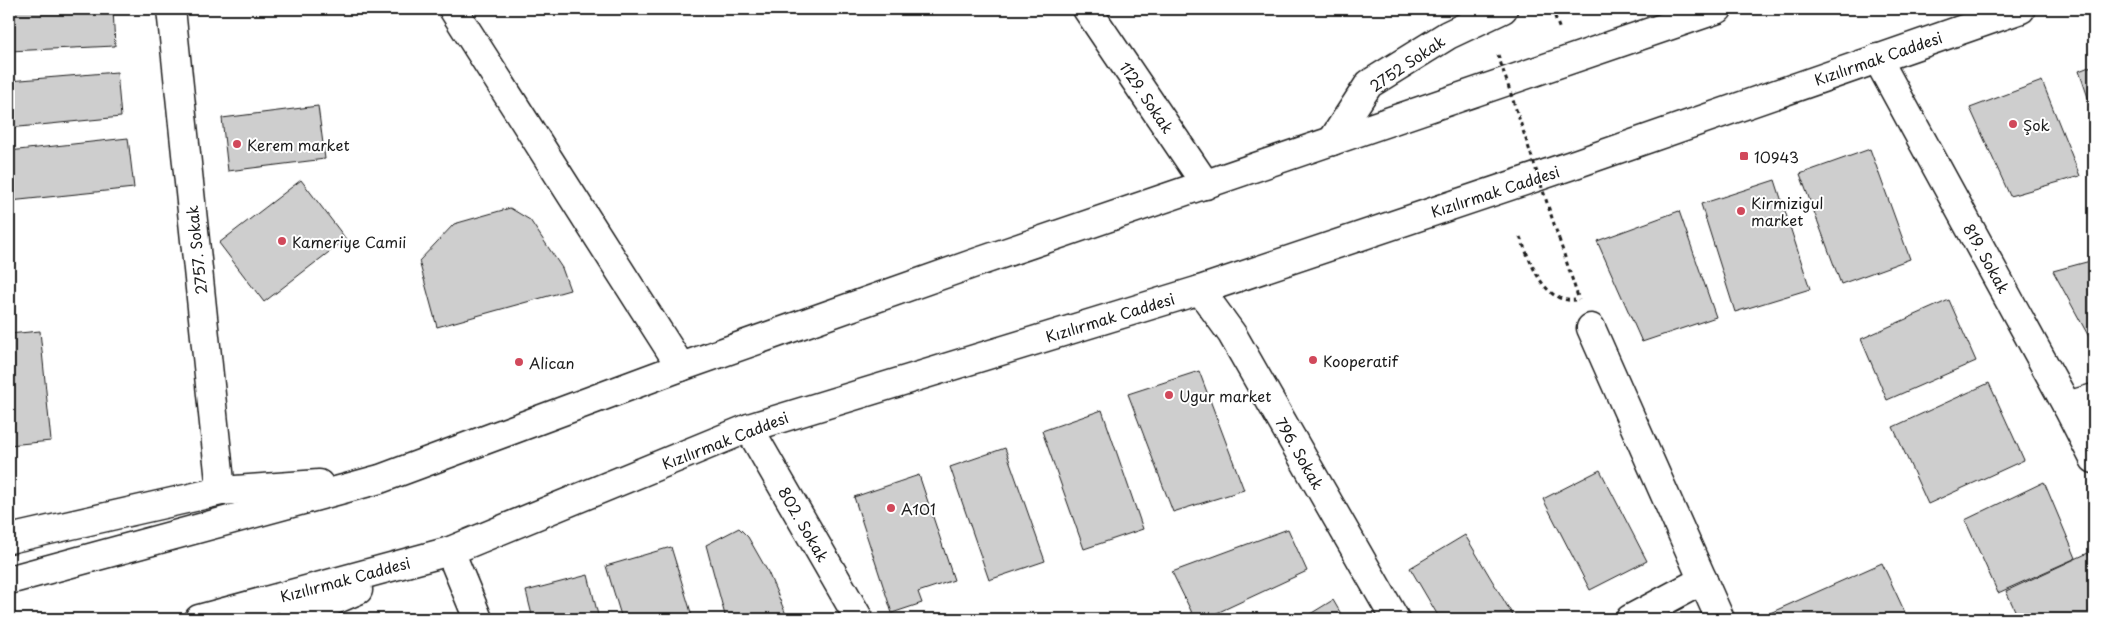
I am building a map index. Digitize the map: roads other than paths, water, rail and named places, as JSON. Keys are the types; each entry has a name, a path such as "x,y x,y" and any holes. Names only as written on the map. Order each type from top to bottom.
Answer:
{"main road":[{"name":"2757. Sokak","path":"171,9 221,491"},
{"path":"453,9 681,367"},
{"name":"1129. Sokak","path":"1087,9 1206,185"},
{"name":"2752 Sokak","path":"1332,141 1369,84 1448,35 1502,9"},
{"path":"9,580 380,479 681,367 978,262 1718,9"},
{"name":"Kızılırmak Caddesi","path":"199,619 450,551 749,428 1200,290 1575,164 2020,9"},
{"name":"819. Sokak","path":"1877,58 2094,459"},
{"name":"796. Sokak","path":"1200,290 1232,334 1395,619"},
{"path":"1591,328 1720,619"},
{"path":"2067,406 2094,398"},
{"name":"802. Sokak","path":"749,428 859,619"},
{"path":"9,539 221,491 380,479"},
{"path":"291,619 450,551 478,619"},
{"path":"1630,619 1702,580"}],"place":[{"name":"Şok","path":"2013,124"},
{"name":"Kerem market","path":"237,144"},
{"name":"10943","path":"1744,156"},
{"name":"Kirmizigul market","path":"1741,211"},
{"name":"Kameriye Camii","path":"282,241"},
{"name":"Kooperatif","path":"1313,360"},
{"name":"Alican","path":"519,362"},
{"name":"Ugur market","path":"1169,395"},
{"name":"A101","path":"891,508"}]}
